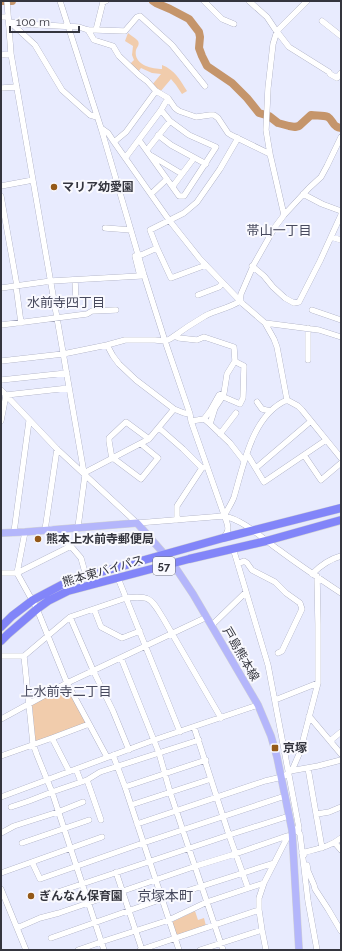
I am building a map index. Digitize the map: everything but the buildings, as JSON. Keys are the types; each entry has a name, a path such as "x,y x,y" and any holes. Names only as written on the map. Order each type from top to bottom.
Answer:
{"highway":[{"name":"熊本東バイパス","path":"1,627 32,600 69,581 223,538 341,508"},
{"name":"熊本東バイパス","path":"1,641 37,609 48,601 68,591 233,548 266,541 341,520"}],"main road":[{"path":"1,532 25,532 137,523"},
{"name":"戸島熊本線","path":"137,523 173,564 193,594 258,705 271,736 282,777 293,833 299,950"}],"street":[{"path":"7,1 11,54 85,474 78,527"},
{"path":"60,1 101,128 165,341 190,414 205,467 228,528 227,534 223,538"},
{"path":"96,30 103,2 106,1"},
{"path":"204,1 222,19 234,24"},
{"path":"249,1 268,17 277,32 289,47 337,78 341,73"},
{"path":"284,215 266,130 268,88 273,44 277,32 307,1"},
{"path":"1,17 21,24 68,26 88,30 124,31 140,16 172,45 205,86"},
{"path":"9,20 35,45 62,90 90,115 97,117"},
{"path":"322,20 341,36"},
{"path":"88,30 94,40 113,46 119,56 156,91 168,98 177,110 196,117 214,115 218,118 228,133 270,154"},
{"path":"1,54 11,54"},
{"path":"1,88 17,87"},
{"path":"114,142 126,132 156,91"},
{"path":"126,157 140,140 168,98"},
{"path":"140,140 179,196 184,196 216,147 189,135 170,121 161,110"},
{"path":"146,150 170,121"},
{"path":"101,128 108,133 168,220 200,259 240,301 264,323 277,347 287,400"},
{"path":"158,135 171,145 206,164"},
{"path":"1,361 63,354 125,340 165,341 204,316 236,304 240,301 241,294 252,266 284,215 321,177 341,137"},
{"path":"206,265 171,278 150,230 184,213 197,202 220,169 238,138"},
{"path":"151,155 182,174"},
{"path":"173,186 194,158"},
{"path":"151,194 167,179"},
{"path":"1,186 33,180"},
{"path":"303,194 322,204 341,211"},
{"path":"1,196 16,286 20,323"},
{"path":"252,266 285,298 294,303 299,302 332,237 341,215"},
{"path":"105,228 131,230"},
{"path":"332,237 341,240"},
{"path":"1,288 51,281 140,276 135,256 139,256 157,248"},
{"path":"58,305 74,304 76,301 75,280"},
{"path":"198,295 220,287 223,283"},
{"path":"1,325 57,319 87,314 92,311 116,310"},
{"path":"312,310 341,320"},
{"path":"264,323 308,328 341,337"},
{"path":"308,328 308,360"},
{"path":"175,336 179,338 197,340 204,337 234,347 235,361 227,374 224,393 204,419 191,421"},
{"path":"107,345 113,356 124,370 174,409 190,414"},
{"path":"220,397 240,404 243,398 244,366 235,361"},
{"path":"1,380 66,372"},
{"path":"6,395 69,388"},
{"path":"1,390 57,449 137,523 224,516 230,517 253,531 341,593"},
{"path":"1,421 6,395"},
{"path":"210,424 220,397"},
{"path":"224,516 233,498 244,461 258,427 270,411 280,403 287,400"},
{"path":"287,400 302,410 341,458"},
{"path":"257,402 262,409 270,411"},
{"path":"85,474 149,439 174,409"},
{"path":"220,434 236,413"},
{"path":"204,419 230,443 244,461"},
{"path":"14,532 30,420"},
{"path":"256,468 311,421"},
{"path":"141,444 158,458 142,479 113,459 109,438 126,422 149,439"},
{"path":"159,428 205,467"},
{"path":"247,454 264,482 326,440"},
{"path":"57,449 48,530 52,534 70,544 81,558 86,576"},
{"path":"304,455 321,480 341,463"},
{"path":"177,520 178,506 205,467"},
{"path":"25,532 17,572 37,609 67,682 89,724 118,767 179,950"},
{"path":"1,573 17,572 71,546"},
{"path":"233,548 268,665 290,772 299,828 293,833 274,863 264,883 259,898 259,910 265,950"},
{"path":"290,772 296,763 300,752 318,683 318,624 314,575 316,570 324,564 341,556"},
{"path":"238,564 244,561 252,570 278,585 286,593 300,602 302,609 282,651 278,653"},
{"path":"118,578 180,732"},
{"path":"212,625 246,592"},
{"path":"1,656 24,656 48,634 70,617 126,598 149,598 172,633 221,718"},
{"path":"94,609 101,627 122,638 140,631"},
{"path":"70,617 129,750"},
{"path":"1,719 67,682 207,617"},
{"path":"24,656 34,744 46,780 52,792 104,950"},
{"path":"121,658 159,753 170,792 223,950"},
{"path":"275,700 318,683"},
{"path":"2,795 154,740 258,705"},
{"path":"309,716 341,754"},
{"path":"1,756 89,724"},
{"path":"194,727 206,760 235,854 248,888"},
{"path":"330,741 341,732"},
{"path":"52,738 69,771"},
{"path":"11,807 29,802 84,781 100,772 199,740"},
{"path":"125,787 206,760"},
{"path":"137,824 265,781 282,777 290,772 341,760"},
{"path":"308,768 322,848"},
{"path":"76,769 84,781 101,820"},
{"path":"131,805 211,779"},
{"path":"32,862 40,879 285,796"},
{"path":"1,833 14,826 58,812 83,802"},
{"path":"316,814 329,812 341,807"},
{"path":"46,896 289,816"},
{"path":"22,843 89,820"},
{"path":"17,928 40,918 122,892 293,833 300,834 308,901 317,950"},
{"path":"1,872 102,837"},
{"path":"302,853 322,848 335,843 341,838"},
{"path":"335,843 341,850"},
{"path":"302,853 306,858 308,871 315,889 341,931"},
{"path":"51,938 162,899 274,863"},
{"path":"116,872 141,950 259,910"},
{"path":"78,950 169,920 207,902 264,883"},
{"path":"1,889 26,950"},
{"path":"200,950 262,930"}],"shaded area":[{"path":"128,33 139,42 136,55 140,63 153,68 162,69 162,65 167,67 177,76 187,91 182,94 171,79 160,92 152,85 161,74 152,73 141,68 138,72 130,64 134,60 132,55 133,46 125,41"},
{"path":"66,687 86,723 36,742 32,705"},
{"path":"195,911 198,920 204,918 206,926 177,936 172,922"}],"waterway":[{"path":"1,1 12,1"},
{"path":"153,1 189,19 199,32 199,48 207,66 232,83 259,113 269,116 278,123 295,127 299,126 311,115 324,116 328,117 336,126 341,128"}],"place":[{"name":"マリア幼愛園","path":"54,187"},
{"name":"熊本上水前寺郵便局","path":"38,539"},
{"name":"京塚","path":"275,748"},
{"name":"ぎんなん保育園","path":"31,896"}],"district":[{"name":"帯山一丁目","path":"279,230"},
{"name":"水前寺四丁目","path":"66,302"},
{"name":"上水前寺二丁目","path":"66,691"},
{"name":"京塚本町","path":"165,896"}]}
